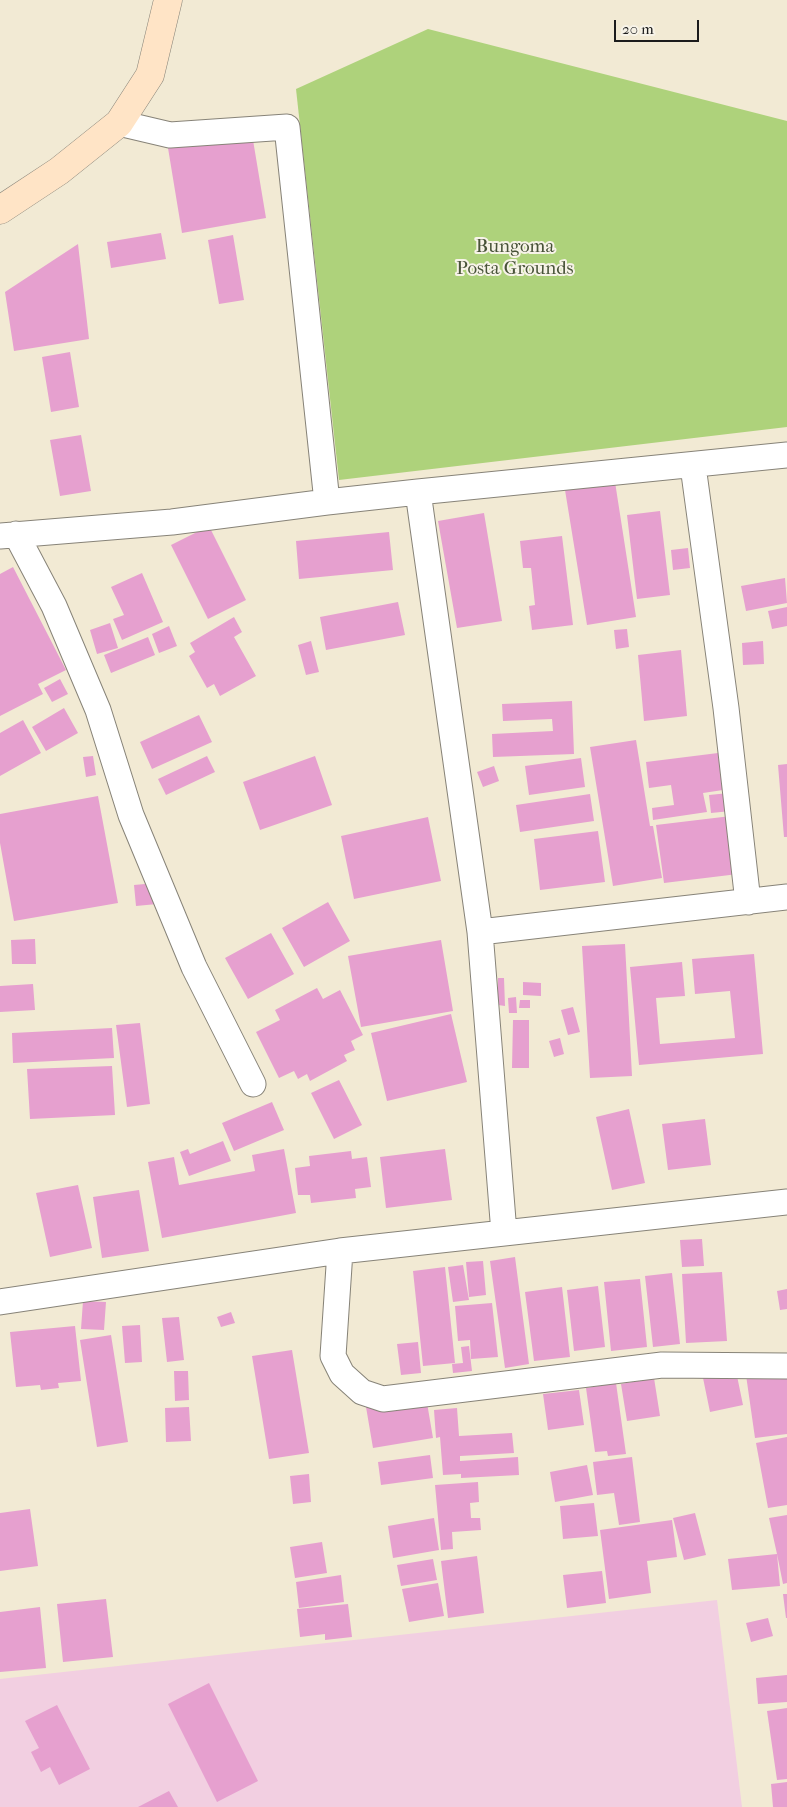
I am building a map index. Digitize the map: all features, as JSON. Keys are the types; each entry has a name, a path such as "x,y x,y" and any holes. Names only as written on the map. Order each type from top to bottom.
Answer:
{"street":[{"path":"0,210 59,171 119,123 150,74 168,0"},
{"path":"119,123 170,135 287,127 327,502"},
{"path":"253,1084 194,967 132,815 98,710 54,606 8,535 172,522 418,492 693,466 787,455"},
{"path":"693,466 726,708 748,902"},
{"path":"418,492 480,932 504,1232"},
{"path":"480,932 787,897"},
{"path":"0,1302 340,1251 787,1202"},
{"path":"340,1251 333,1356 342,1374 362,1392 383,1399 662,1365 787,1366"}],"shaded area":[{"path":"717,1600 742,1807 0,1807 0,1679"}],"green space":[{"name":"Bungoma Posta Grounds","path":"428,29 787,121 787,427 339,480 296,89"}],"building":[{"path":"252,134 266,218 182,233 168,148"},
{"path":"161,233 166,259 111,268 107,242"},
{"path":"233,235 244,300 219,304 208,240"},
{"path":"78,244 89,339 14,351 5,292"},
{"path":"70,352 79,407 51,412 42,357"},
{"path":"81,435 91,491 60,496 50,440"},
{"path":"615,482 636,617 587,625 565,490"},
{"path":"660,511 670,595 637,599 627,515"},
{"path":"484,513 502,621 457,628 438,521"},
{"path":"209,526 246,600 208,619 171,545"},
{"path":"389,532 393,570 299,579 296,541"},
{"path":"562,536 573,625 532,630 529,606 535,605 531,568 523,568 520,541"},
{"path":"688,548 690,568 673,570 671,550"},
{"path":"13,567 66,670 38,684 43,694 0,716 0,574"},
{"path":"142,573 163,622 122,640 113,619 124,615 111,587"},
{"path":"785,578 787,603 746,611 741,586"},
{"path":"398,602 405,635 326,650 320,617"},
{"path":"787,607 787,626 772,629 768,611"},
{"path":"234,617 242,632 234,637 256,676 220,696 214,684 207,688 189,656 195,652 190,643"},
{"path":"110,623 118,648 97,654 90,630"},
{"path":"169,626 177,646 159,653 152,634"},
{"path":"627,629 629,647 616,649 614,630"},
{"path":"148,637 155,655 111,673 104,655"},
{"path":"311,641 319,672 306,675 298,645"},
{"path":"763,641 764,664 743,665 742,643"},
{"path":"681,650 687,716 644,721 638,655"},
{"path":"60,679 68,694 52,702 44,688"},
{"path":"572,701 574,754 493,757 492,734 553,731 552,719 503,721 502,704"},
{"path":"64,708 78,733 46,751 32,727"},
{"path":"199,715 212,742 152,769 140,742"},
{"path":"23,720 41,753 0,776 0,733"},
{"path":"636,740 650,826 653,826 662,878 613,886 590,747"},
{"path":"718,753 723,790 703,793 707,812 653,820 652,808 674,805 671,785 649,788 646,762"},
{"path":"93,756 96,775 86,777 83,757"},
{"path":"207,756 215,772 166,795 158,779"},
{"path":"315,756 332,805 260,830 243,782"},
{"path":"581,758 585,787 529,795 525,766"},
{"path":"787,764 787,837 784,837 778,765"},
{"path":"494,766 499,781 483,787 477,772"},
{"path":"729,793 731,811 711,813 709,795"},
{"path":"590,794 594,821 520,832 516,805"},
{"path":"98,796 118,903 14,921 0,843 0,814"},
{"path":"731,816 738,874 664,883 656,825"},
{"path":"428,817 441,881 354,899 341,836"},
{"path":"598,831 605,882 540,890 534,839"},
{"path":"156,883 157,904 136,906 134,885"},
{"path":"328,902 350,941 304,967 282,928"},
{"path":"271,933 294,974 248,999 225,958"},
{"path":"35,939 36,964 12,964 11,940"},
{"path":"441,940 453,1011 361,1027 348,956"},
{"path":"625,944 632,1076 590,1078 582,946"},
{"path":"754,954 763,1054 639,1065 630,967 682,962 685,996 656,998 660,1044 735,1038 730,991 695,994 692,959"},
{"path":"498,978 504,978 505,1006 498,1005"},
{"path":"523,982 541,983 541,996 523,995"},
{"path":"33,984 35,1010 0,1012 0,986"},
{"path":"317,988 323,999 340,990 363,1035 351,1041 355,1050 344,1055 347,1061 310,1081 307,1074 298,1079 294,1071 279,1078 256,1032 280,1020 275,1010"},
{"path":"516,997 517,1013 509,1013 508,998"},
{"path":"520,1000 530,1000 530,1008 519,1008"},
{"path":"573,1007 580,1032 568,1035 561,1010"},
{"path":"451,1014 467,1082 387,1101 371,1033"},
{"path":"513,1020 529,1020 529,1068 512,1068"},
{"path":"140,1023 150,1104 127,1107 116,1025"},
{"path":"112,1028 114,1058 13,1063 12,1033"},
{"path":"560,1038 564,1054 554,1057 549,1041"},
{"path":"112,1066 115,1115 30,1119 27,1069"},
{"path":"339,1080 362,1125 334,1139 311,1093"},
{"path":"272,1102 284,1130 234,1151 222,1123"},
{"path":"629,1109 645,1183 612,1190 596,1117"},
{"path":"705,1119 711,1165 668,1170 662,1124"},
{"path":"223,1141 231,1161 189,1176 180,1152 188,1149 190,1154"},
{"path":"284,1149 296,1213 162,1238 148,1162 174,1157 179,1185 255,1171 252,1155"},
{"path":"445,1149 452,1200 386,1208 380,1157"},
{"path":"351,1151 352,1159 367,1157 371,1187 355,1189 356,1198 311,1203 310,1195 298,1195 295,1168 310,1166 309,1156"},
{"path":"78,1185 92,1248 50,1257 36,1193"},
{"path":"139,1190 149,1251 102,1258 93,1197"},
{"path":"702,1239 704,1266 682,1267 680,1240"},
{"path":"515,1257 529,1364 505,1368 490,1261"},
{"path":"483,1261 486,1295 469,1297 466,1262"},
{"path":"463,1265 469,1300 453,1302 448,1267"},
{"path":"445,1267 455,1363 423,1366 413,1271"},
{"path":"722,1272 727,1341 686,1343 682,1274"},
{"path":"672,1273 680,1344 653,1347 645,1276"},
{"path":"640,1279 647,1347 611,1351 604,1282"},
{"path":"598,1286 605,1347 574,1351 567,1290"},
{"path":"562,1287 570,1357 534,1361 525,1292"},
{"path":"787,1289 787,1309 780,1310 777,1291"},
{"path":"83,1301 106,1302 104,1330 81,1329"},
{"path":"492,1303 498,1357 471,1359 470,1340 458,1341 455,1306"},
{"path":"231,1312 235,1323 221,1327 217,1317"},
{"path":"179,1317 184,1360 167,1362 162,1318"},
{"path":"140,1325 142,1362 125,1363 122,1326"},
{"path":"75,1326 81,1381 58,1383 59,1388 41,1390 40,1385 16,1387 10,1332"},
{"path":"111,1335 128,1442 97,1447 80,1340"},
{"path":"418,1342 421,1373 401,1375 397,1344"},
{"path":"469,1346 472,1371 453,1373 452,1364 463,1363 461,1347"},
{"path":"292,1350 309,1453 269,1459 252,1356"},
{"path":"787,1370 787,1434 755,1438 746,1375"},
{"path":"174,1371 188,1371 189,1400 175,1401"},
{"path":"736,1371 743,1405 710,1412 703,1378"},
{"path":"654,1378 660,1416 627,1421 621,1384"},
{"path":"616,1383 626,1454 608,1456 607,1451 595,1452 586,1388"},
{"path":"579,1390 584,1425 548,1430 543,1394"},
{"path":"426,1397 433,1438 373,1448 366,1407"},
{"path":"189,1407 191,1441 166,1442 165,1408"},
{"path":"457,1408 459,1436 512,1433 514,1453 460,1456 460,1461 518,1457 519,1475 461,1478 461,1474 443,1475 440,1437 436,1438 434,1410"},
{"path":"787,1437 787,1505 768,1508 756,1443"},
{"path":"430,1455 433,1478 381,1485 378,1462"},
{"path":"632,1457 640,1522 619,1525 614,1493 597,1495 593,1462"},
{"path":"587,1465 593,1495 555,1502 550,1472"},
{"path":"309,1474 311,1502 293,1504 290,1476"},
{"path":"478,1482 479,1502 470,1503 471,1518 480,1518 481,1530 452,1532 453,1549 441,1550 435,1485"},
{"path":"594,1503 598,1536 563,1539 560,1506"},
{"path":"30,1509 38,1566 0,1571 0,1513"},
{"path":"695,1513 706,1555 684,1560 673,1518"},
{"path":"787,1515 787,1583 783,1584 769,1518"},
{"path":"434,1518 439,1550 393,1558 388,1526"},
{"path":"672,1520 677,1557 647,1561 651,1593 609,1599 600,1530"},
{"path":"322,1542 327,1573 295,1578 290,1547"},
{"path":"777,1554 780,1586 732,1590 728,1559"},
{"path":"477,1556 484,1613 448,1618 441,1561"},
{"path":"433,1559 437,1580 401,1586 397,1565"},
{"path":"602,1571 606,1603 567,1608 563,1575"},
{"path":"341,1575 344,1602 299,1608 296,1582"},
{"path":"438,1583 444,1616 409,1622 402,1589"},
{"path":"783,1594 787,1594 787,1618 786,1618"},
{"path":"106,1599 113,1657 63,1662 57,1604"},
{"path":"348,1604 352,1637 325,1640 325,1634 300,1637 297,1609"},
{"path":"40,1607 46,1668 0,1672 0,1612"},
{"path":"768,1618 773,1636 751,1642 746,1623"},
{"path":"787,1675 787,1702 758,1704 756,1678"},
{"path":"209,1683 258,1781 217,1802 168,1704"},
{"path":"57,1705 90,1769 59,1785 50,1767 41,1772 31,1752 39,1748 25,1721"},
{"path":"787,1708 787,1779 777,1780 767,1711"},
{"path":"787,1782 787,1807 773,1807 771,1784"},
{"path":"169,1791 178,1807 138,1807"}]}
